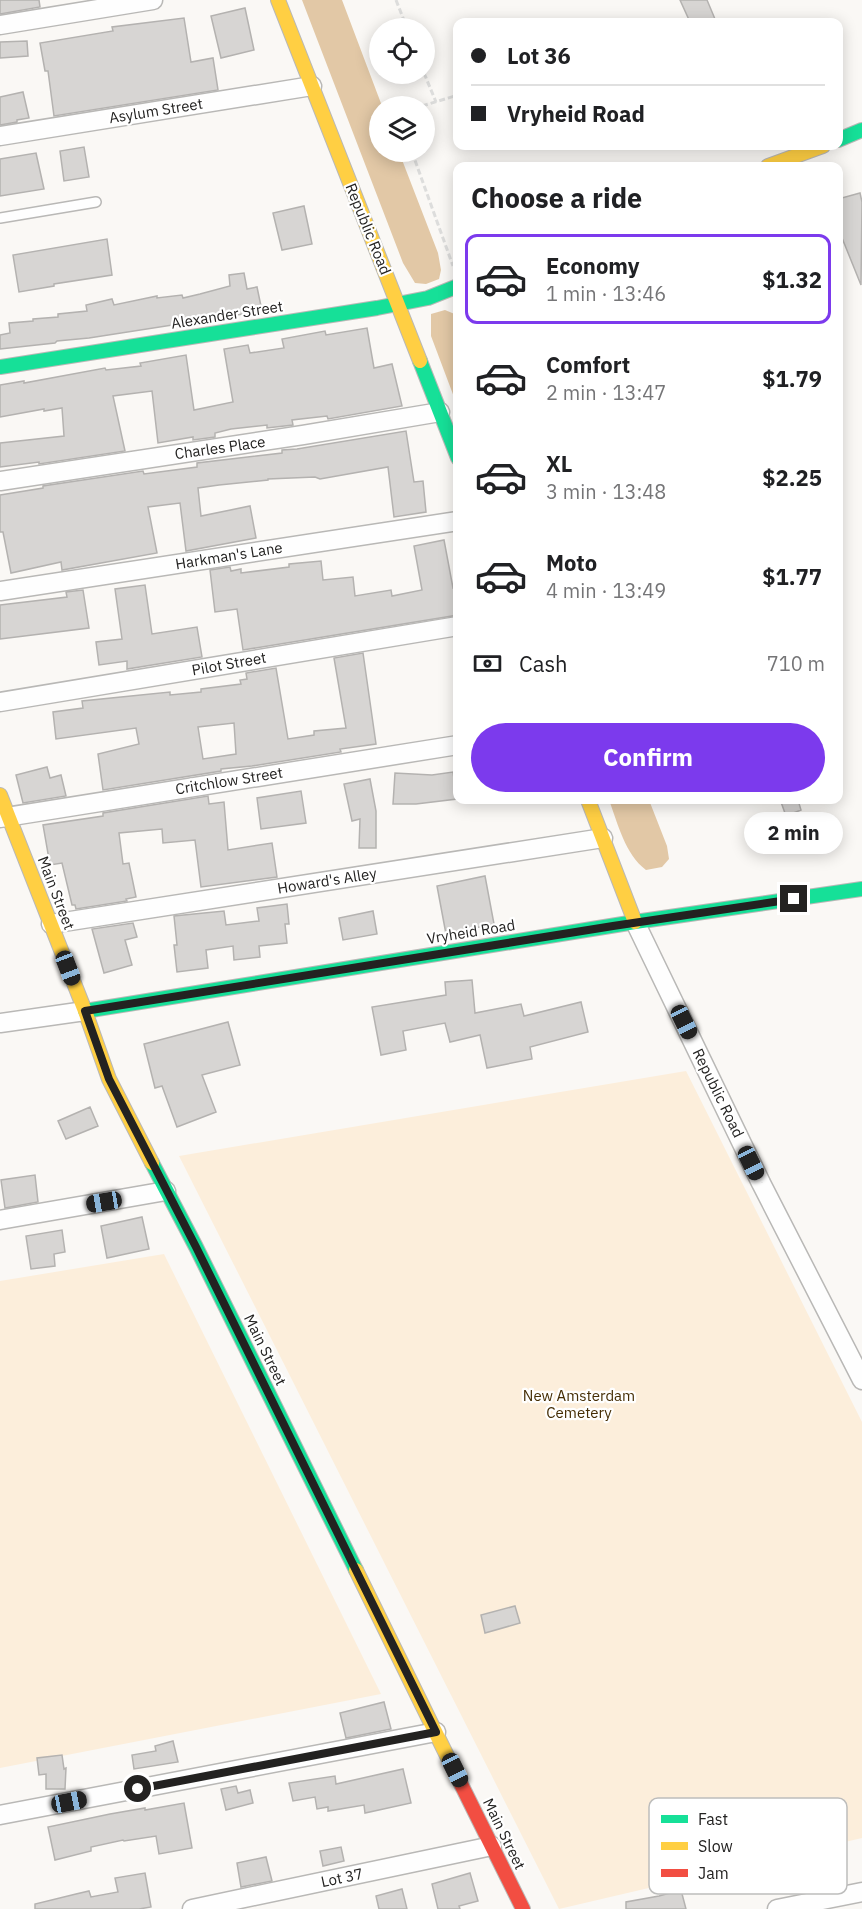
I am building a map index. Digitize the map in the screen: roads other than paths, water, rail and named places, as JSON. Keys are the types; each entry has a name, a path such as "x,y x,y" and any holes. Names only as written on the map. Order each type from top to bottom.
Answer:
{"street":[{"path":"0,25 153,0"},
{"name":"Republic Road","path":"278,0 453,445"},
{"name":"Asylum Street","path":"0,136 312,86"},
{"path":"843,138 862,130"},
{"path":"779,162 812,150"},
{"name":"Alexander Street","path":"0,367 398,304 428,298 453,288"},
{"name":"Charles Place","path":"0,480 303,435 440,412"},
{"name":"Harkman's Lane","path":"0,591 453,522"},
{"name":"Pilot Street","path":"0,702 453,627"},
{"name":"Critchlow Street","path":"4,817 453,746"},
{"name":"Main Street","path":"0,795 4,817 51,924 109,1079 196,1247 523,1909"},
{"name":"Republic Road","path":"590,804 636,922 761,1183 862,1380"},
{"name":"Howard's Alley","path":"51,924 603,837"},
{"name":"Vryheid Road","path":"85,1011 636,922 862,889"},
{"path":"0,1023 85,1011"},
{"path":"0,1220 166,1191"},
{"path":"0,1815 436,1732"},
{"name":"Lot 37","path":"192,1909 492,1846"},
{"path":"777,1909 862,1892"}],"lane":[{"path":"0,218 96,202"}],"park label":[{"name":"New Amsterdam Cemetery","path":"579,1404"}]}
